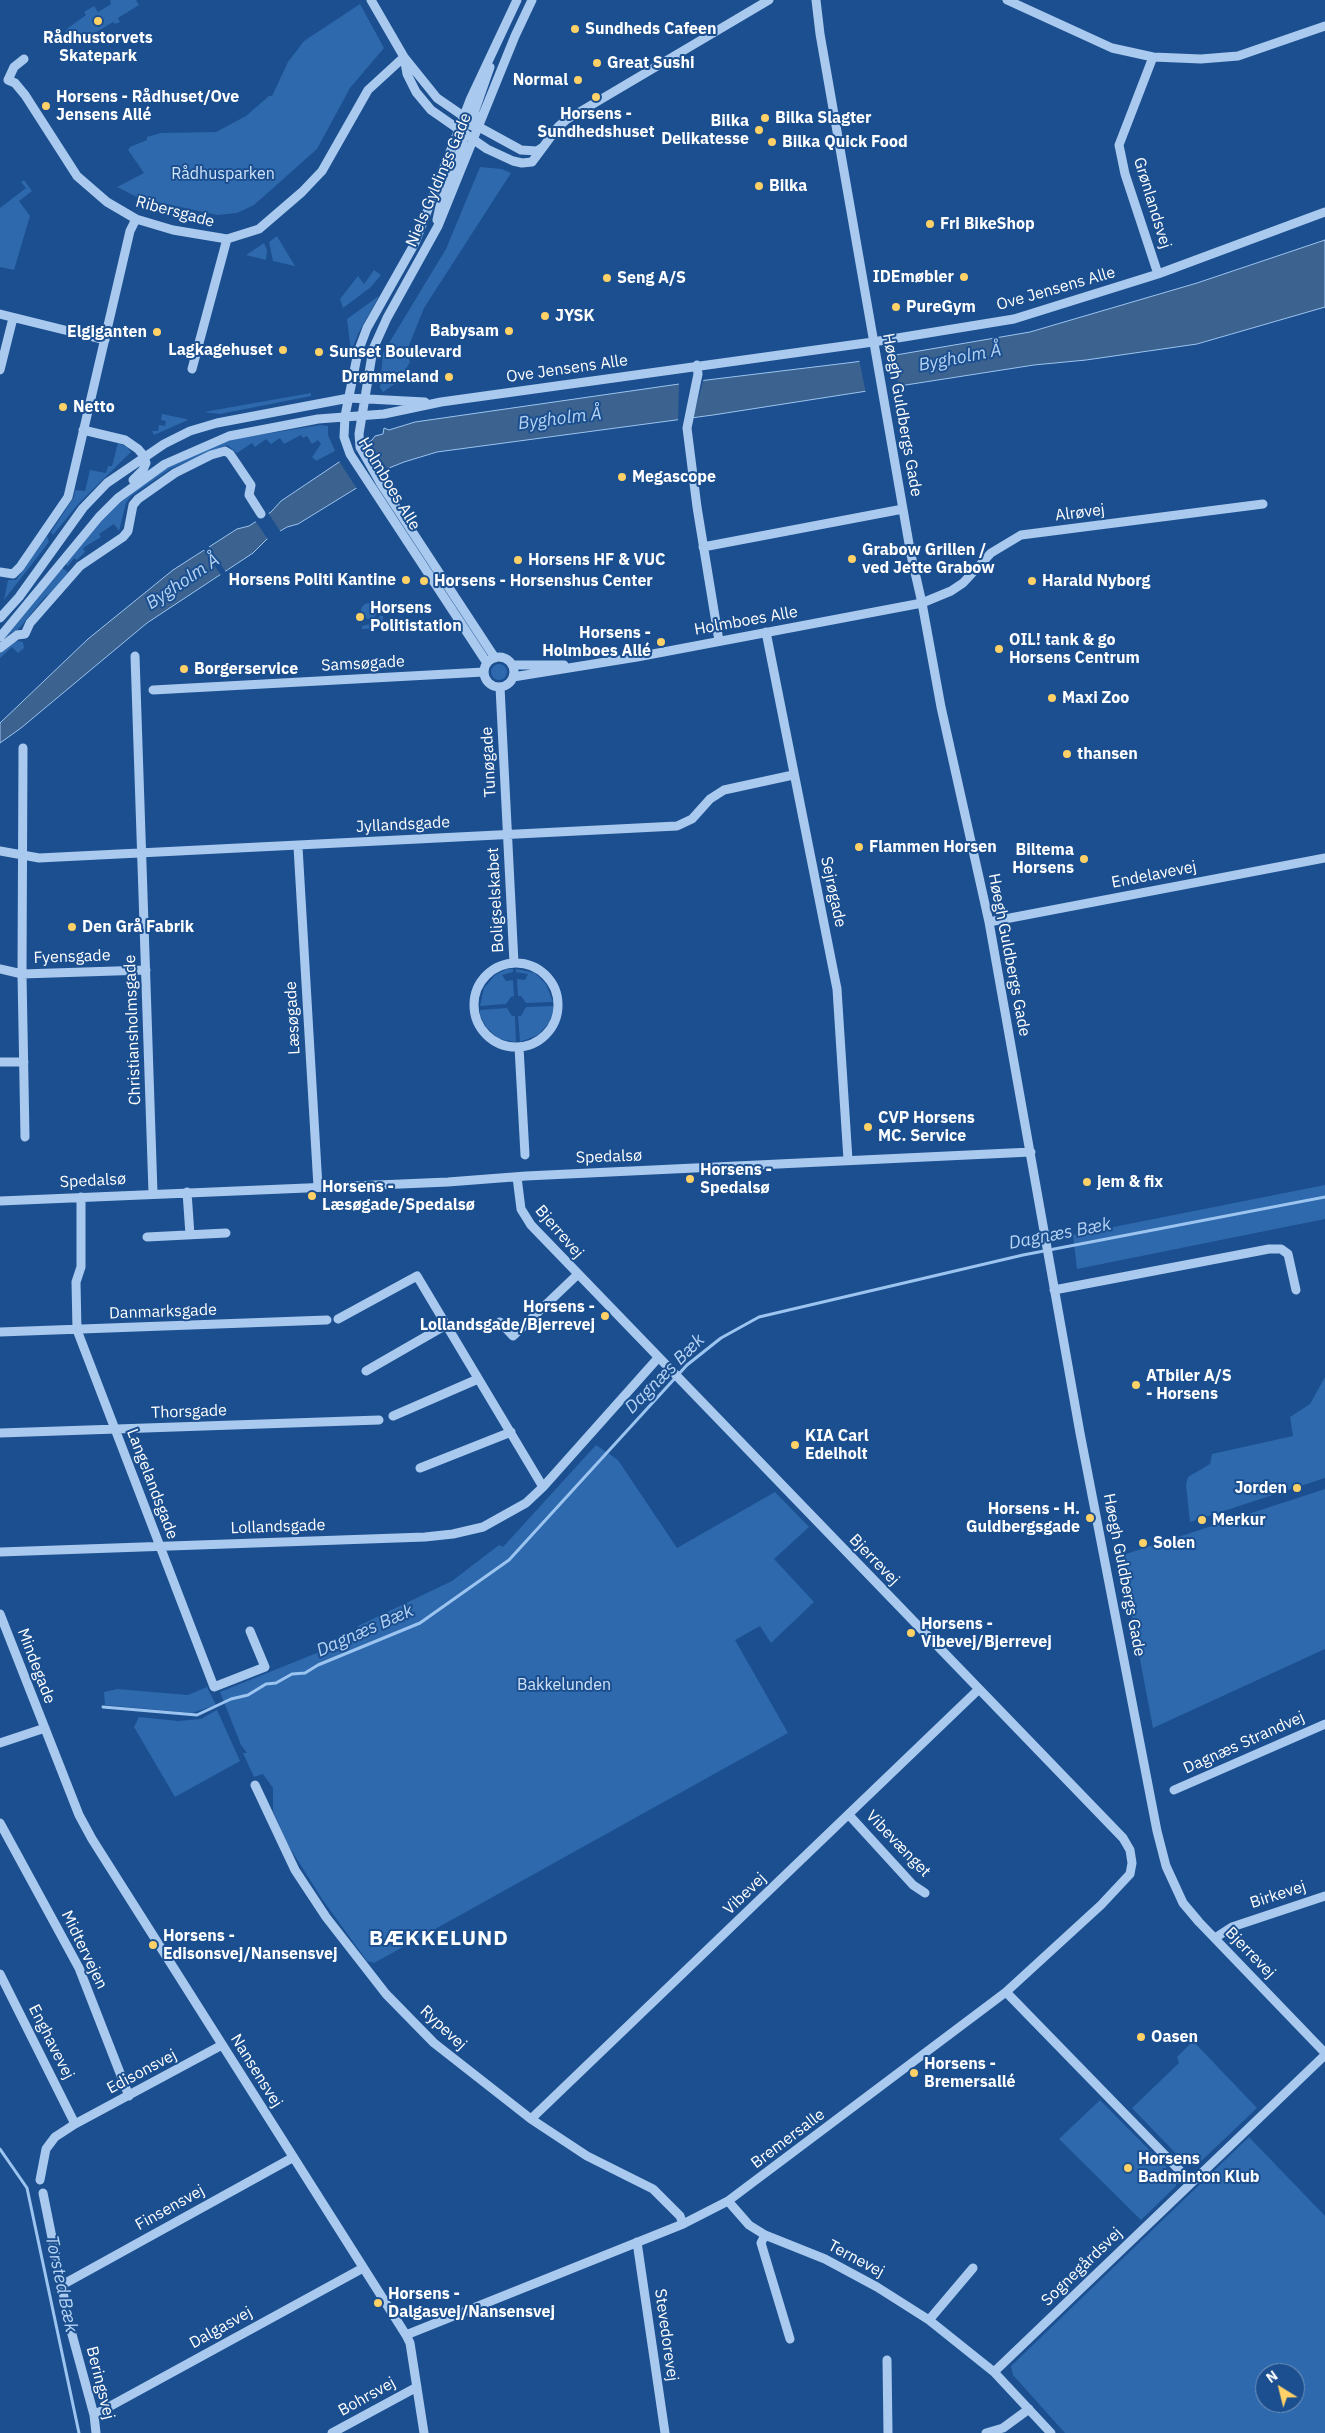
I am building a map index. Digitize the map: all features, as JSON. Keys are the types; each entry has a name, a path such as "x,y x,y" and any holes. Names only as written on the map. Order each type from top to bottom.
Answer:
{"street":[{"path":"371,0 404,57 437,98 476,125 521,150 537,151 545,145"},
{"name":"Niels Gyldings Gade","path":"464,117 517,0"},
{"name":"Niels Gyldings Gade","path":"363,416 373,349 387,318 434,235 473,141 476,125 532,0"},
{"path":"404,57 407,74 422,101 473,141 522,163 532,162 566,120 769,0"},
{"name":"Høegh Guldbergs Gade","path":"816,0 820,34 832,92 873,342 941,707 989,922 1054,1290 1157,1830 1166,1866"},
{"path":"1007,0 1112,48 1153,57 1202,60 1238,56 1325,26"},
{"path":"476,125 477,102 488,74 491,54"},
{"name":"Ribersgade","path":"4,81 15,83 25,95 77,176 106,202 136,219 173,230 227,239 259,229 302,192 322,170 368,90 404,57"},
{"name":"Grønlandsvej","path":"1153,57 1119,145 1125,174 1158,274"},
{"path":"4,81 14,67 24,58"},
{"path":"434,235 440,206 460,153 464,117"},
{"name":"Niels Gyldings Gade","path":"345,416 363,337 414,243 461,132"},
{"name":"Ove Jensens Alle","path":"363,416 384,414 441,402 873,342 1014,319 1158,274 1325,212"},
{"path":"0,572 13,574 20,567 68,497 130,231 136,219"},
{"path":"192,369 227,239"},
{"path":"0,314 105,340"},
{"path":"0,370 13,318"},
{"path":"697,365 697,377 687,424 703,547 718,641"},
{"path":"0,618 19,597 83,508 107,483 144,456 204,426 349,398 366,399"},
{"name":"Ove Jensens Alle","path":"366,399 441,402"},
{"path":"0,637 99,517 129,489 153,472 211,442 272,426 345,416 363,416"},
{"name":"Holmboes Alle","path":"345,416 344,437 350,454 491,660"},
{"name":"Holmboes Alle","path":"363,416 359,434 360,447 377,478 491,660"},
{"path":"83,430 130,442 144,456 146,463 143,470 107,502 99,517"},
{"path":"0,648 16,635 25,634 30,623 80,566 128,531 133,505 138,498 175,473 211,455 224,451 230,454 251,485 249,496 261,514"},
{"name":"Alrøvej","path":"922,602 951,591 963,583 991,553 1021,535 1263,504"},
{"name":"Høegh Guldbergs Gade","path":"703,547 904,509"},
{"name":"Holmboes Alle","path":"513,676 544,673 922,602"},
{"name":"Sejrøgade","path":"766,632 837,989 848,1160"},
{"name":"Christiansholmsgade","path":"135,656 153,1193"},
{"path":"506,659 512,665 513,676 507,685 500,687 489,683 484,672 491,660 506,659"},
{"name":"Holmboes Alle","path":"512,665 574,666"},
{"name":"Samsøgade","path":"153,690 484,672"},
{"name":"Tunøgade","path":"500,687 508,836"},
{"path":"23,748 22,974 25,1137"},
{"name":"Jyllandsgade","path":"0,851 22,857 39,858 298,847 397,840 508,836 677,826 692,819 710,799 724,790 793,775"},
{"name":"Boligselskabet","path":"508,836 514,963"},
{"name":"Læsøgade","path":"298,847 318,1188"},
{"name":"Endelavevej","path":"989,922 1325,858"},
{"name":"Boligselskabet","path":"514,963 530,966 544,974 554,987 558,1003 556,1019 548,1032 534,1042 519,1047 498,1042 488,1036 477,1018 475,1008 477,991 485,977 504,965 514,963"},
{"name":"Fyensgade","path":"0,969 22,974 146,970"},
{"path":"519,1047 525,1156"},
{"path":"0,1062 24,1062"},
{"name":"Spedalsø","path":"0,1201 153,1193 318,1188 1031,1152"},
{"name":"Bjerrevej","path":"517,1177 518,1199 524,1217 577,1275 1123,1838 1130,1850 1132,1863 1130,1874"},
{"path":"187,1192 190,1235"},
{"name":"Langelandsgade","path":"82,1197 81,1267 76,1282 76,1330 214,1687 265,1667 250,1631"},
{"path":"147,1237 226,1233"},
{"path":"1054,1290 1269,1249 1281,1249 1288,1254 1296,1290"},
{"name":"Bjerrevej","path":"500,1322 513,1336 577,1275"},
{"path":"338,1319 417,1276 543,1487"},
{"name":"Danmarksgade","path":"0,1332 327,1320"},
{"path":"366,1371 446,1325"},
{"name":"Lollandsgade","path":"0,1552 453,1534 483,1527 504,1517 526,1502 543,1487 661,1360"},
{"path":"393,1416 478,1379"},
{"name":"Thorsgade","path":"0,1433 380,1420"},
{"path":"420,1468 510,1432"},
{"name":"Mindegade","path":"0,1614 45,1728"},
{"name":"Vibevej","path":"531,2119 979,1689"},
{"name":"Dagnæs Strandvej","path":"1174,1790 1325,1724"},
{"path":"0,1743 45,1728"},
{"name":"Nansensvej","path":"45,1728 79,1815 92,1839 292,2158 406,2335 410,2343 424,2433"},
{"name":"Rypevej","path":"255,1785 295,1870 326,1917 366,1970 434,2043 531,2119 587,2156 653,2189 680,2216 683,2224"},
{"name":"Vibevænget","path":"849,1815 914,1885 925,1893"},
{"name":"Midtervejen","path":"0,1823 79,1968 129,2096"},
{"name":"Bjerrevej","path":"1166,1866 1183,1903 1325,2054"},
{"name":"Bremersalle","path":"406,2335 683,2224 728,2201 1006,1992 1101,1905 1130,1874"},
{"name":"Birkevej","path":"1215,1938 1232,1926 1325,1896"},
{"name":"Enghavevej","path":"0,1974 75,2124"},
{"path":"1006,1992 1191,2182"},
{"name":"Edisonsvej","path":"75,2124 222,2045"},
{"name":"Sognegårdsvej","path":"994,2372 1325,2054"},
{"path":"40,2180 46,2149 55,2137 75,2124"},
{"name":"Finsensvej","path":"62,2284 292,2158"},
{"name":"Beringsvej","path":"43,2193 70,2327 94,2415 96,2433"},
{"name":"Ternevej","path":"728,2201 749,2225 765,2235 825,2259 877,2286 929,2320 994,2372 1051,2433"},
{"path":"765,2235 761,2243 790,2339"},
{"name":"Stevedorevej","path":"637,2242 665,2433"},
{"name":"Dalgasvej","path":"94,2415 363,2268"},
{"path":"929,2320 973,2268"},
{"path":"887,2360 888,2433"},
{"name":"Bohrsvej","path":"332,2433 417,2387"},
{"path":"986,2433 1003,2428 1029,2409"}],"green space":[{"name":"Rådhustorvets Skatepark","path":"110,0 136,0 139,5 118,18 120,22 115,24 113,22 80,42 78,39 73,43 65,32 68,28 86,15 84,12 94,6 98,12 111,4"},
{"name":"Rådhusparken","path":"360,4 384,48 350,88 317,149 254,205 237,213 217,215 139,198 117,187 144,173 128,150 130,147 147,140 147,137 161,133 216,132 246,116 269,96 272,96 288,62 304,41"},
{"path":"480,167 502,169 511,173 424,308 406,353 410,362 399,381 383,392 380,388 383,353 446,249"},
{"path":"24,180 32,191 19,201 30,216 14,270 0,267 0,208 26,188 21,182"},
{"path":"277,236 295,266 273,261 269,242"},
{"path":"264,243 267,250 266,260 246,255"},
{"path":"374,270 381,275 371,287 343,308 340,299 358,276 364,284"},
{"path":"379,296 359,332 351,351 347,319"},
{"path":"311,393 311,396 220,414 204,412"},
{"path":"162,414 188,420 154,435 152,431 158,431 159,425 165,426 166,421 161,420"},
{"path":"321,425 328,426 328,435 335,451 316,461 312,457 321,444 318,440 312,444 307,436 303,438 301,435 284,444 280,438 271,444 266,439 255,447 252,443 237,453 227,445 170,469 131,496 126,503 119,531 114,524 99,534 101,537 83,548 85,552 77,560 74,558 68,566 65,564 101,518 117,503 168,466 209,447 234,439"},
{"path":"118,443 127,447 131,452 79,503 53,535 51,532 74,497 75,490 85,491 90,470 106,473 108,466 112,466"},
{"path":"47,536 49,542 4,600 8,580 16,580"},
{"path":"62,568 68,572 55,589 44,598 17,631 12,632 0,644"},
{"path":"369,603 375,605 377,611 375,617 369,619 363,617 361,611 363,605"},
{"path":"380,616 383,616 383,628 362,629 362,626 374,623"},
{"path":"23,642 24,648 18,653 12,647 0,658 0,652 10,643"},
{"path":"496,664 502,664 507,669 505,678 496,680 491,675 491,669"},
{"path":"507,969 513,969 513,972 502,975 506,981 513,980 514,996 506,1004 480,1006 484,988 495,975"},
{"path":"516,969 535,973 546,984 553,1002 526,1003 521,996 518,996 517,979 525,980 528,974 516,972"},
{"path":"553,1006 549,1023 538,1035 520,1042 518,1016 521,1016 526,1007"},
{"path":"507,1008 512,1016 515,1016 516,1042 499,1039 486,1027 480,1015 480,1010"},
{"path":"1325,1185 1325,1219 1077,1269 1073,1235"},
{"path":"1325,1377 1325,1478 1190,1522 1186,1485 1188,1477 1210,1464 1212,1454 1293,1436 1290,1417 1310,1404"},
{"name":"Bakkelunden","path":"596,1445 618,1460 677,1548 775,1492 809,1527 774,1559 814,1602 771,1643 760,1626 735,1640 788,1733 374,1963 367,1961 322,1899 288,1845 273,1811 273,1788 263,1774 254,1777 243,1753 247,1753 241,1745 220,1692 359,1636 358,1626 452,1581 499,1545 503,1547"},
{"path":"1325,1489 1325,1649 1153,1728 1121,1559 1126,1554"},
{"path":"207,1687 216,1705 192,1713 105,1705 104,1692 117,1689 188,1695"},
{"path":"217,1710 240,1761 175,1797 134,1727 139,1717 178,1721 201,1719"},
{"path":"1193,2041 1257,2108 1197,2165 1188,2166 1132,2108 1179,2063 1177,2057"},
{"path":"1100,2100 1176,2177 1176,2186 1141,2220 1059,2139"},
{"path":"1249,2137 1325,2216 1325,2433 1065,2433 1013,2375 1011,2366"}],"water":[{"name":"Bygholm Å","path":"1325,240 1325,307 1197,344 1086,360 1034,365 713,415 437,452 404,462 389,468 298,524 287,527 267,539 253,553 147,623 21,728 0,743 0,723 88,639 173,570 237,529 249,526 271,512 281,501 372,440 375,436 383,434 384,428 389,430 415,422 707,380 855,362 1030,332 1197,283"}],"pier":[{"path":"892,353 899,389 866,394 859,359"},
{"path":"704,378 692,421 678,423 679,382"},
{"path":"369,442 388,470 357,489 339,461"},
{"path":"267,511 282,534 269,541 254,519"},
{"path":"208,545 227,574 222,577 203,548"}],"waterway":[{"name":"Dagnæs Bæk","path":"103,1707 197,1715 231,1699 248,1695 266,1684 276,1683 292,1674 305,1673 318,1665 420,1623 509,1560 687,1365 721,1338 759,1317 1023,1255 1325,1197"},
{"name":"Torsted Bæk","path":"0,2149 27,2188 79,2433"}],"place":[{"name":"Rådhustorvets Skatepark","path":"98,21"},
{"name":"Sundheds Cafeen","path":"575,29"},
{"name":"Great Sushi","path":"597,63"},
{"name":"Normal","path":"578,80"},
{"name":"Horsens - Sundhedshuset","path":"596,97"},
{"name":"Horsens - Rådhuset/Ove Jensens Allé","path":"46,106"},
{"name":"Bilka Slagter","path":"765,118"},
{"name":"Bilka Delikatesse","path":"759,130"},
{"name":"Bilka Quick Food","path":"772,142"},
{"name":"Bilka","path":"759,186"},
{"name":"Fri BikeShop","path":"930,224"},
{"name":"IDEmøbler","path":"964,277"},
{"name":"Seng A/S","path":"607,278"},
{"name":"PureGym","path":"896,307"},
{"name":"JYSK","path":"545,316"},
{"name":"Babysam","path":"509,331"},
{"name":"Elgiganten","path":"157,332"},
{"name":"Lagkagehuset","path":"283,350"},
{"name":"Sunset Boulevard","path":"319,352"},
{"name":"Drømmeland","path":"449,377"},
{"name":"Netto","path":"63,407"},
{"name":"Megascope","path":"622,477"},
{"name":"Grabow Grillen / ved Jette Grabow","path":"852,559"},
{"name":"Horsens HF & VUC","path":"518,560"},
{"name":"Horsens Politi Kantine","path":"406,580"},
{"name":"Horsens - Horsenshus Center","path":"424,581"},
{"name":"Harald Nyborg","path":"1032,581"},
{"name":"Horsens Politistation","path":"360,617"},
{"name":"Horsens - Holmboes Allé","path":"661,642"},
{"name":"OIL! tank & go Horsens Centrum","path":"999,649"},
{"name":"Borgerservice","path":"184,669"},
{"name":"Maxi Zoo","path":"1052,698"},
{"name":"thansen","path":"1067,754"},
{"name":"Flammen Horsen","path":"859,847"},
{"name":"Biltema Horsens","path":"1084,859"},
{"name":"Den Grå Fabrik","path":"72,927"},
{"name":"CVP Horsens MC. Service","path":"868,1127"},
{"name":"Horsens - Spedalsø","path":"690,1179"},
{"name":"jem & fix","path":"1087,1182"},
{"name":"Horsens - Læsøgade/Spedalsø","path":"312,1196"},
{"name":"Horsens - Lollandsgade/Bjerrevej","path":"605,1316"},
{"name":"ATbiler A/S - Horsens","path":"1136,1385"},
{"name":"KIA Carl Edelholt","path":"795,1445"},
{"name":"Jorden","path":"1297,1488"},
{"name":"Horsens - H. Guldbergsgade","path":"1090,1518"},
{"name":"Merkur","path":"1202,1520"},
{"name":"Solen","path":"1143,1543"},
{"name":"Horsens - Vibevej/Bjerrevej","path":"911,1633"},
{"name":"Horsens - Edisonsvej/Nansensvej","path":"153,1945"},
{"name":"Oasen","path":"1141,2037"},
{"name":"Horsens - Bremersallé","path":"914,2073"},
{"name":"Horsens Badminton Klub","path":"1128,2168"},
{"name":"Horsens - Dalgasvej/Nansensvej","path":"378,2303"}],"district":[{"name":"BÆKKELUND","path":"439,1939"}]}
